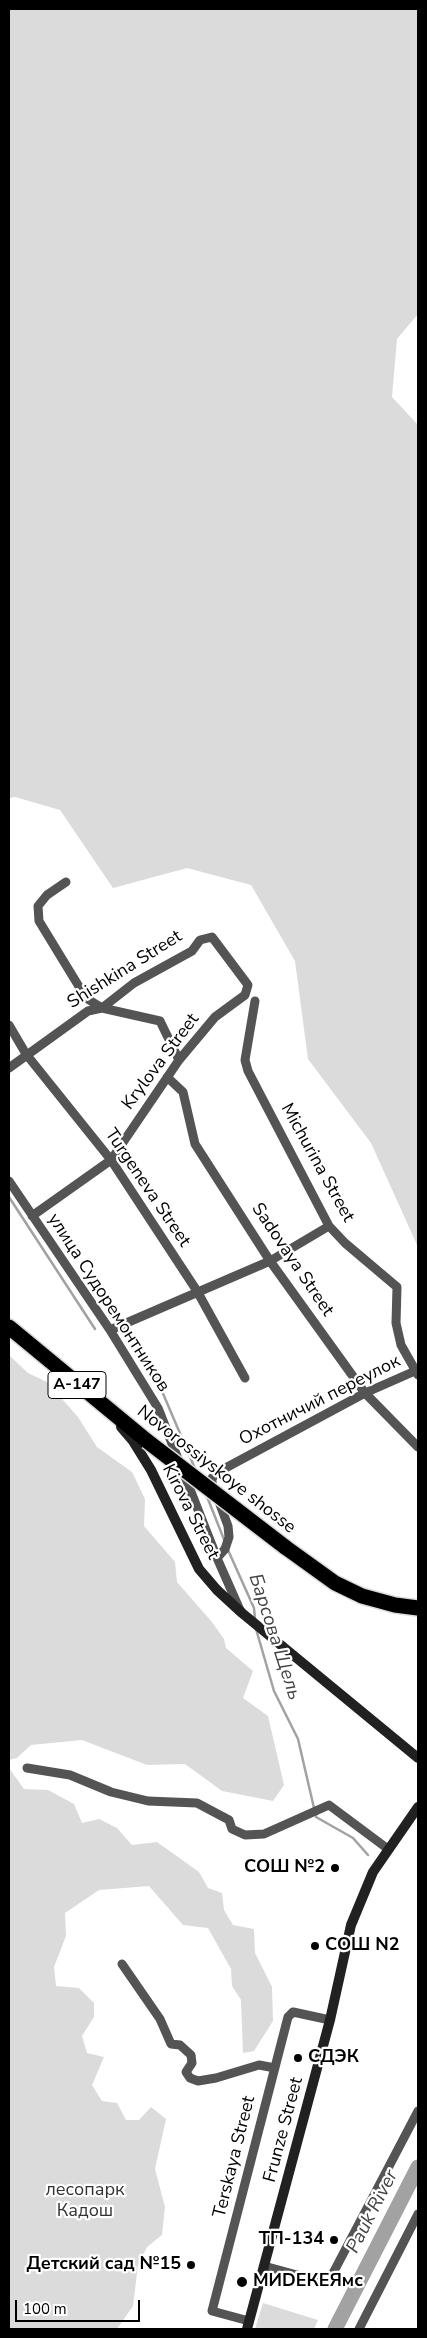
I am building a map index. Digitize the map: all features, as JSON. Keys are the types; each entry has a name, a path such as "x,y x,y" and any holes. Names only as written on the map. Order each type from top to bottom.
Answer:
{"highway":[{"name":"Novorossiyskoye shosse","path":"9,1327 104,1407 285,1548 335,1582 362,1596 395,1605 418,1608"}],"street":[{"path":"66,882 47,896 38,906 39,921 86,998 102,1008 160,1021 179,1060"},
{"name":"Shishkina Street","path":"9,1068 88,1011 102,1008 134,983 192,951 200,940 212,937 248,985"},
{"name":"Krylova Street","path":"32,1216 111,1160 179,1060 215,1017 245,995 248,985"},
{"name":"Michurina Street","path":"255,1001 245,1060 248,1071 329,1226 345,1243 397,1287 396,1323 401,1345 417,1372"},
{"name":"Turgeneva Street","path":"9,1025 26,1054 111,1160 197,1291 245,1378"},
{"name":"Sadovaya Street","path":"167,1076 183,1092 195,1144 270,1261 365,1393 418,1447"},
{"name":"улица Судоремонтников","path":"9,1181 110,1330 158,1408 217,1558 244,1615"},
{"path":"110,1330 270,1261 329,1226"},
{"name":"Охотничий переулок","path":"217,1558 225,1549 229,1537 228,1526 214,1490 212,1478 218,1472 365,1393 417,1372"},
{"name":"Kirova Street","path":"104,1407 133,1441 151,1470 199,1569 244,1615 418,1758"},
{"path":"27,1768 70,1775 111,1792 148,1801 197,1803 229,1820 232,1829 245,1836 264,1834 329,1805 388,1849"},
{"name":"Frunze Street","path":"248,2325 330,2020 351,1925 368,1881 418,1807"},
{"path":"122,1964 160,2019 171,2044 180,2045 191,2055 192,2063 186,2072 190,2078 198,2081 216,2078 259,2065 275,2068"},
{"name":"Terskaya Street","path":"248,2325 212,2311 288,2017 293,2012 330,2020"},
{"path":"264,2266 319,2281 331,2277 418,2111"},
{"path":"360,2329 418,2214"}],"green space":[{"path":"9,9 418,9 418,314 397,339 392,397 418,425 418,1247 371,1143 308,1059 295,961 251,885 187,868 113,888 60,810 15,797 9,798"},
{"path":"9,1355 28,1373 47,1382 78,1417 97,1447 132,1472 145,1499 144,1526 175,1562 177,1582 212,1622 224,1639 226,1648 253,1671 243,1698 268,1716 284,1785 273,1801 222,1791 185,1764 147,1765 82,1740 31,1745 17,1758 9,1760"},
{"name":"лесопарк Кадош","path":"9,1768 24,1789 48,1790 74,1804 82,1823 99,1819 117,1828 132,1845 157,1842 199,1872 208,1888 222,1893 224,1910 233,1925 254,1929 255,1953 272,1987 273,2021 254,2051 243,2053 241,2000 232,1986 231,1969 208,1928 183,1925 149,1886 99,1890 65,1913 66,1936 54,1967 56,1986 79,1988 94,2003 94,2017 82,2036 87,2053 104,2057 92,2085 102,2101 117,2103 126,2120 139,2120 151,2107 166,2119 155,2169 165,2207 162,2235 147,2247 138,2265 133,2306 117,2329 9,2329"},
{"path":"263,2303 318,2320 314,2329 255,2329"}],"waterway":[{"name":"Барсова Щель","path":"9,1197 95,1329"},
{"name":"Барсова Щель","path":"140,1360 153,1370 196,1471"},
{"name":"Барсова Щель","path":"206,1494 225,1542"},
{"name":"Барсова Щель","path":"228,1550 254,1608 255,1619"},
{"name":"Барсова Щель","path":"256,1629 274,1691 298,1739 314,1808"},
{"name":"Барсова Щель","path":"316,1814 316,1817 353,1838 368,1855"},
{"name":"Pauk River","path":"335,2329 418,2167"}],"place":[{"name":"СОШ №2","path":"335,1868"},
{"name":"СОШ N2","path":"315,1946"},
{"name":"СДЭК","path":"298,2058"},
{"name":"ТП-134","path":"334,2240"},
{"name":"Детский сад №15","path":"191,2265"},
{"name":"МИDЕКЕЯмс","path":"242,2282"}]}
